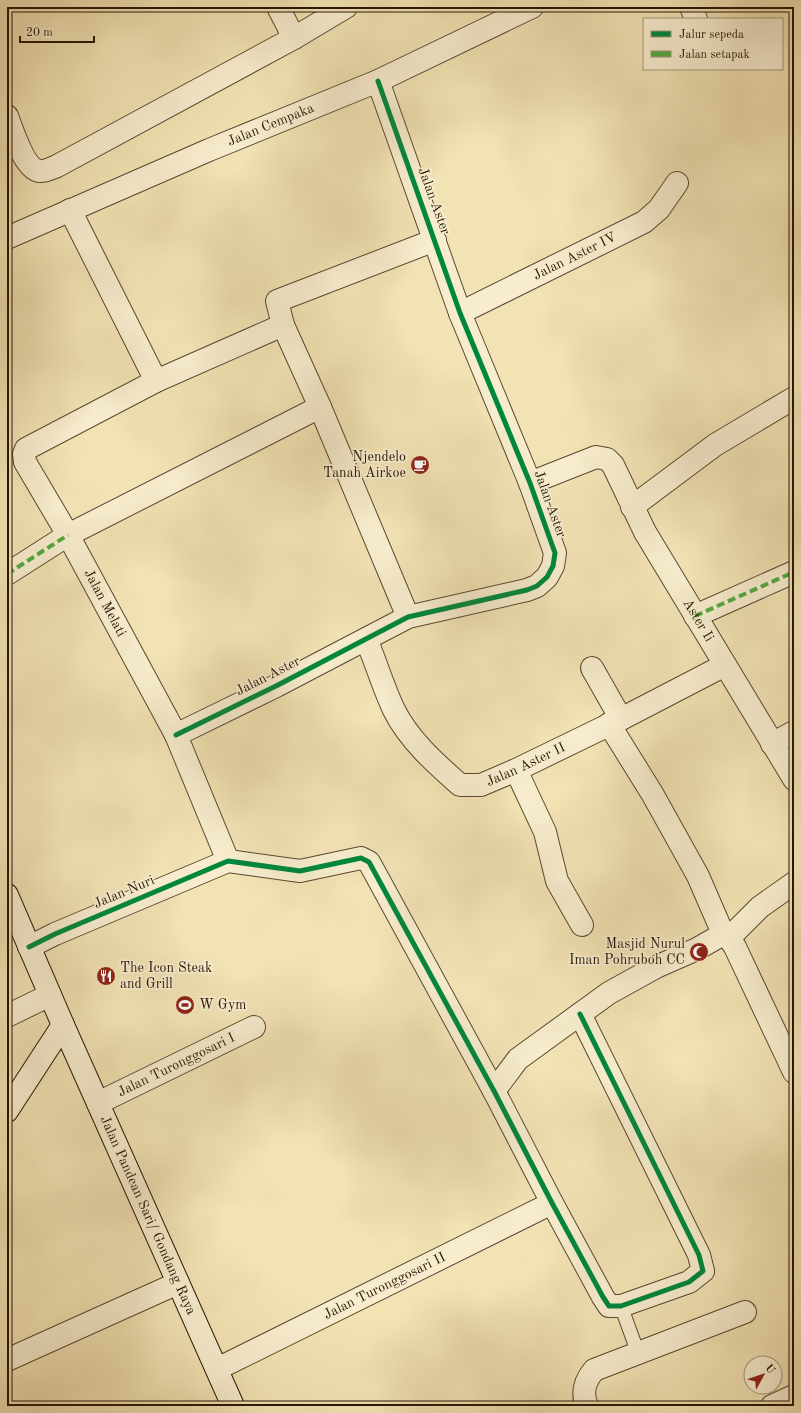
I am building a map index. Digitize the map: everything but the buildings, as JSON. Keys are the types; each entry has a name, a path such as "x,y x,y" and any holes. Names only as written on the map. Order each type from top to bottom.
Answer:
{"street":[{"path":"278,7 294,38"},
{"path":"7,116 23,154 29,164 34,169 39,171 48,169 57,166 294,38 346,7"},
{"name":"Jalan Cempaka","path":"7,238 209,150 378,81 532,7"},
{"path":"691,7 696,18"},
{"name":"Jalan Aster","path":"176,735 276,686 408,617 527,590 537,586 547,577 553,566 554,553 530,483 460,313 378,81"},
{"name":"Jalan Aster IV","path":"460,313 644,222 659,209 676,183"},
{"path":"70,210 156,380 283,325"},
{"path":"408,617 320,407 283,325 277,302 435,240"},
{"name":"Jalan Melati","path":"156,380 26,449 24,454 25,462 68,535 176,735"},
{"path":"632,507 715,445 794,398"},
{"path":"7,574 68,535 320,407"},
{"name":"Aster Ii","path":"530,483 596,457 607,459 613,465 645,532 794,779"},
{"path":"695,616 794,572"},
{"name":"Jalan Aster II","path":"366,639 394,710 406,730 426,755 460,785 481,785 516,770 615,722 725,665"},
{"path":"592,668 615,722 698,876 727,937 736,947 794,1072"},
{"path":"772,744 794,732"},
{"path":"176,735 228,861 300,871 361,858 369,862 609,1306 621,1306 689,1282 703,1271 700,1255 580,1014"},
{"path":"516,770 544,832 557,881 582,925"},
{"name":"Jalan Nuri","path":"29,946 228,861"},
{"path":"494,1091 518,1059 609,993 649,971 697,949 718,937 727,937 760,907 794,883"},
{"name":"Jalan Pandean Sari/ Gondang Raya","path":"7,895 63,1025 233,1406"},
{"path":"7,1016 50,995"},
{"path":"7,1111 63,1025"},
{"name":"Jalan Turonggosari I","path":"98,1103 254,1027"},
{"name":"Jalan Turonggosari II","path":"217,1369 552,1203"},
{"path":"7,1360 178,1283"},
{"path":"587,1406 584,1391 587,1380 594,1370 745,1312"},
{"path":"772,1406 794,1396"}],"lane":[{"path":"621,1306 638,1353"}],"marked path":[{"path":"7,574 68,535"},
{"path":"695,616 794,572"}],"cycle path":[{"path":"176,735 276,686 408,617 527,590 537,586 547,577 553,566 555,553 530,483 460,313 378,81"},
{"path":"29,947 55,934 228,861 300,871 361,858 369,862 494,1091 603,1297 609,1306 621,1306 689,1282 703,1271 699,1255 580,1014"}],"place":[{"name":"Njendelo Tanah Airkoe","path":"420,465"},
{"name":"Masjid Nurul Iman Pohruboh CC","path":"699,952"},
{"name":"The Icon Steak and Grill","path":"106,976"},
{"name":"W Gym","path":"185,1005"}]}
